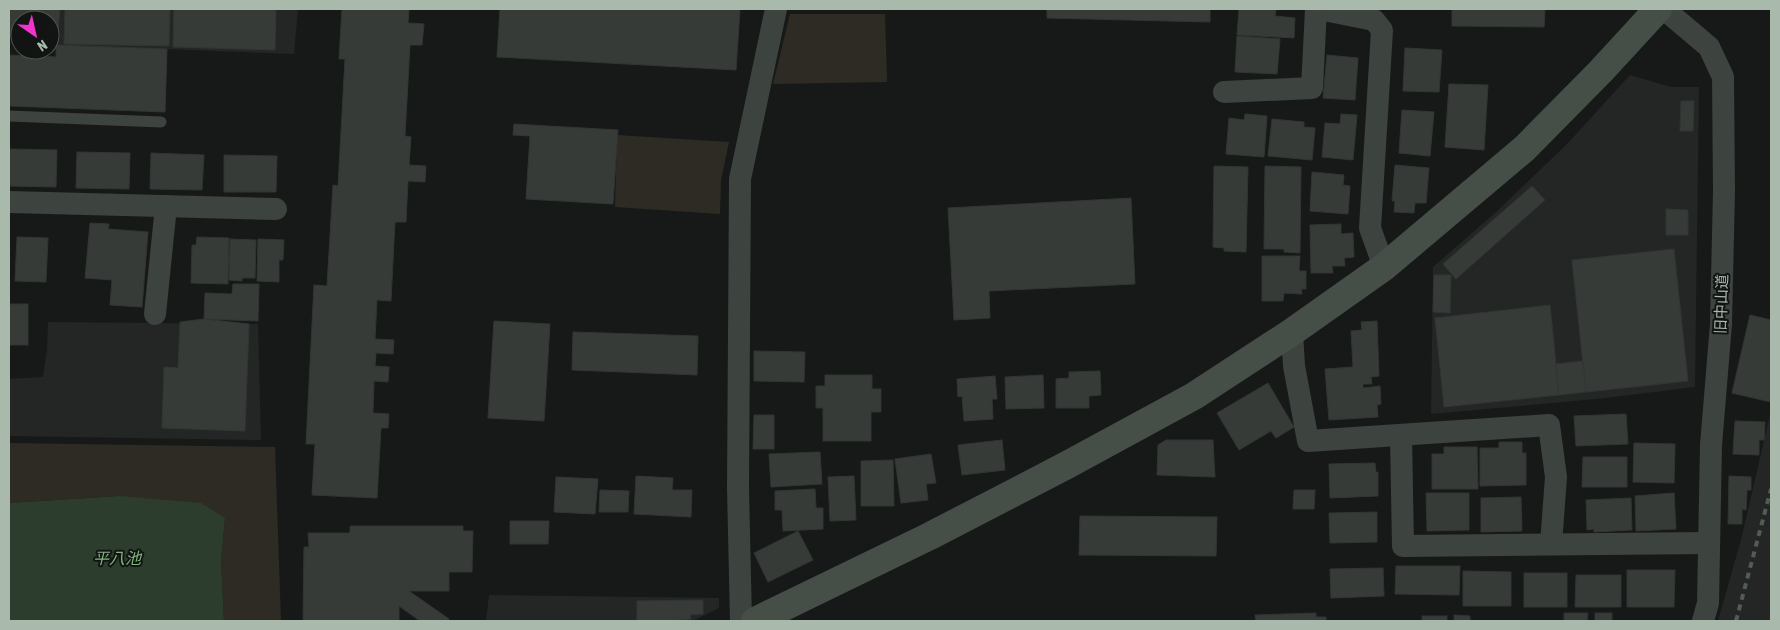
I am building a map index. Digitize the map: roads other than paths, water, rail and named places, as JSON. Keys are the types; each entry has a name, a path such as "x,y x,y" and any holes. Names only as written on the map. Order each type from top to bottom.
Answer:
{"street":[{"path":"741,621 738,488 740,179 776,9"},
{"path":"1224,92 1312,88 1318,9 1374,20 1382,30 1370,228 1384,266"},
{"path":"755,621 930,536 1194,396 1292,332 1384,266 1525,148 1658,9"},
{"name":"旧中山道","path":"1664,9 1709,46 1723,77 1724,191 1721,307 1711,445 1708,603 1703,621"},
{"path":"9,202 276,209"},
{"path":"155,314 166,206"},
{"path":"1292,332 1294,366 1308,442 1549,425 1556,477 1551,544"},
{"path":"1401,435 1403,546 1709,543"}],"lane":[{"path":"9,116 161,122"}],"water":[{"name":"平八池","path":"119,496 201,503 225,518 221,562 224,621 9,621 9,503"}],"railway":[{"path":"1736,621 1771,489"}]}
